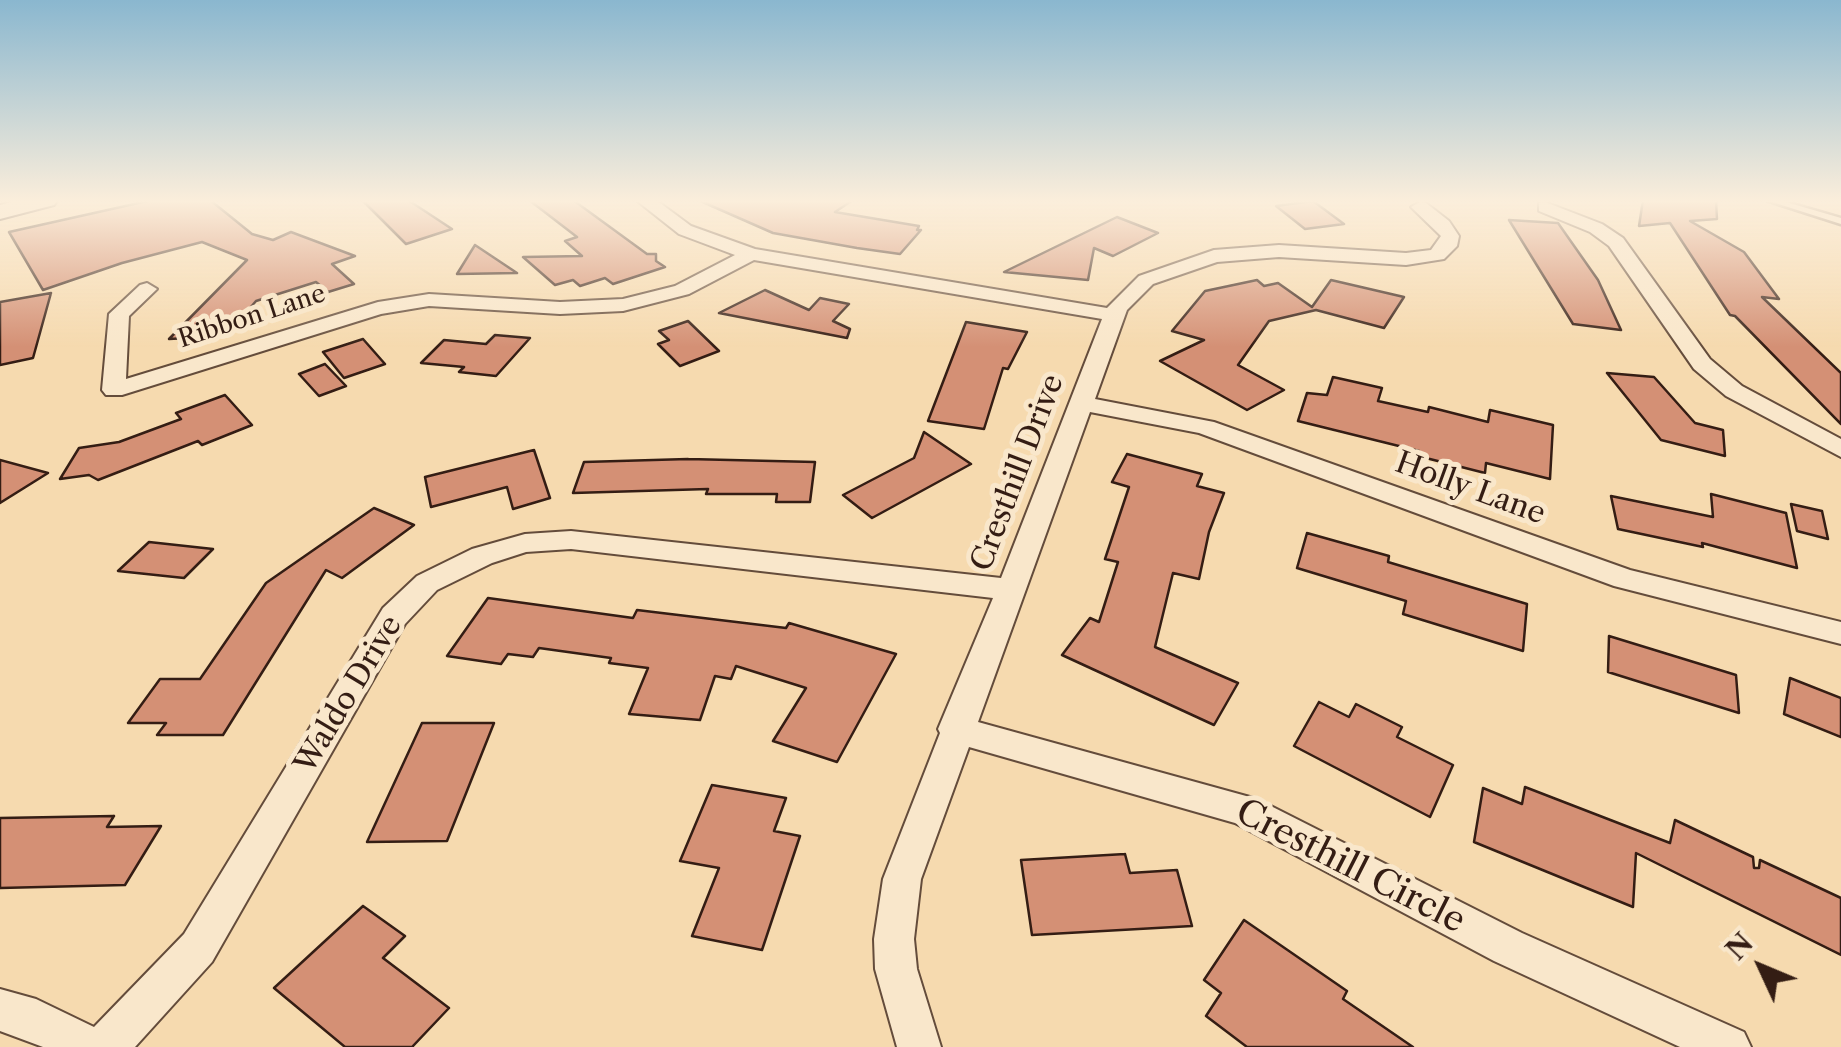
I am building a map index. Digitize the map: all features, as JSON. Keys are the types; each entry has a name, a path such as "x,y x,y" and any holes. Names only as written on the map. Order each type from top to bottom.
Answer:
{"street":[{"path":"737,249 1114,315"},
{"name":"Cresthill Drive","path":"919,1047 896,969 902,879 1114,315 1128,294 1146,280 1214,256 1279,250 1406,259 1437,255 1445,249"},
{"path":"1621,249 1702,364 1776,416 1841,450"},
{"name":"Ribbon Lane","path":"148,289 119,314 114,390 378,308 429,300 560,308 623,305 682,290 751,254"},
{"name":"Holly Lane","path":"1079,403 1205,427 1624,579 1841,633"},
{"name":"Waldo Drive","path":"106,1047 198,948 394,616 441,576 482,556 525,543 571,540 1009,589"},
{"name":"Cresthill Circle","path":"956,729 1244,810 1508,947 1729,1047"},
{"path":"0,1010 36,1020 88,1047"}],"building":[{"path":"19,249 176,249 122,263 43,290"},
{"path":"219,249 336,249 355,256 332,264 354,284 328,292 316,282 256,301 239,321 221,321 206,337 169,339 247,260"},
{"path":"473,249 481,249 517,273 457,274"},
{"path":"574,249 640,249 656,254 656,261 665,267 613,284 605,278 580,286 573,280 555,285 523,257 582,256"},
{"path":"863,249 904,249 900,254"},
{"path":"1052,249 1094,249 1088,280 1004,272"},
{"path":"1096,249 1127,249 1113,256"},
{"path":"1527,249 1576,249 1598,280 1621,330 1573,324"},
{"path":"1687,249 1744,252 1779,299 1762,297 1841,373 1841,424 1735,316 1730,315"},
{"path":"1257,280 1264,286 1278,283 1312,307 1331,280 1404,297 1384,328 1316,310 1269,321 1238,365 1284,390 1247,410 1160,361 1204,340 1172,331 1205,291"},
{"path":"765,290 809,310 820,298 849,304 833,321 850,329 847,338 719,313"},
{"path":"51,293 33,358 0,365 0,302"},
{"path":"688,321 719,351 680,366 658,344 669,340 659,331"},
{"path":"966,322 1027,332 1008,369 1003,368 984,429 928,421"},
{"path":"495,335 530,338 496,376 459,372 464,367 421,363 444,340 486,344"},
{"path":"363,339 385,364 344,378 323,352"},
{"path":"325,364 346,386 319,396 299,374"},
{"path":"1607,373 1654,377 1695,423 1723,430 1725,456 1661,440"},
{"path":"1333,377 1382,388 1378,401 1428,412 1429,407 1488,422 1490,410 1553,425 1550,479 1486,463 1485,473 1418,456 1419,451 1298,421 1307,393 1327,395"},
{"path":"225,395 252,425 202,445 198,441 98,480 89,475 60,479 79,448 119,442 181,419 176,413"},
{"path":"924,432 971,464 872,518 843,495 914,458"},
{"path":"534,450 550,498 513,509 507,487 431,507 425,477"},
{"path":"1127,454 1202,474 1197,486 1224,493 1209,532 1199,579 1173,573 1155,647 1238,683 1214,725 1062,655 1090,618 1099,622 1118,562 1105,559 1129,487 1112,482"},
{"path":"0,460 48,473 0,503"},
{"path":"584,462 815,462 810,502 776,502 777,494 706,494 708,489 573,493"},
{"path":"1711,494 1786,513 1797,568 1702,543 1703,547 1618,529 1611,496 1713,517"},
{"path":"1791,504 1822,511 1828,539 1797,531"},
{"path":"374,508 414,525 342,578 326,570 223,735 157,735 166,723 128,723 160,679 200,679 266,583"},
{"path":"1307,533 1389,556 1388,562 1527,604 1523,651 1403,614 1406,601 1297,568"},
{"path":"149,542 213,549 184,578 118,571"},
{"path":"488,598 633,618 637,610 786,628 789,623 896,654 837,762 773,741 806,688 736,666 731,679 715,676 700,720 629,714 648,668 609,663 611,658 539,648 533,657 508,654 501,664 447,656"},
{"path":"1609,636 1736,675 1739,713 1608,672"},
{"path":"1790,678 1841,698 1841,737 1784,714"},
{"path":"1319,702 1349,717 1356,704 1402,727 1397,737 1453,765 1430,817 1294,746"},
{"path":"422,723 494,723 447,841 367,842"},
{"path":"712,785 786,798 774,831 800,836 762,950 692,936 719,868 680,861"},
{"path":"1525,787 1670,843 1675,820 1753,857 1754,868 1759,868 1760,860 1841,898 1841,955 1636,853 1633,907 1474,842 1483,788 1522,804"},
{"path":"114,816 107,827 161,826 125,885 0,888 0,818"},
{"path":"1125,854 1130,873 1177,870 1192,926 1032,935 1021,860"},
{"path":"363,906 405,936 383,958 449,1008 412,1047 345,1047 274,988"},
{"path":"1244,920 1347,991 1343,999 1413,1047 1247,1047 1206,1016 1221,993 1204,980"}]}
